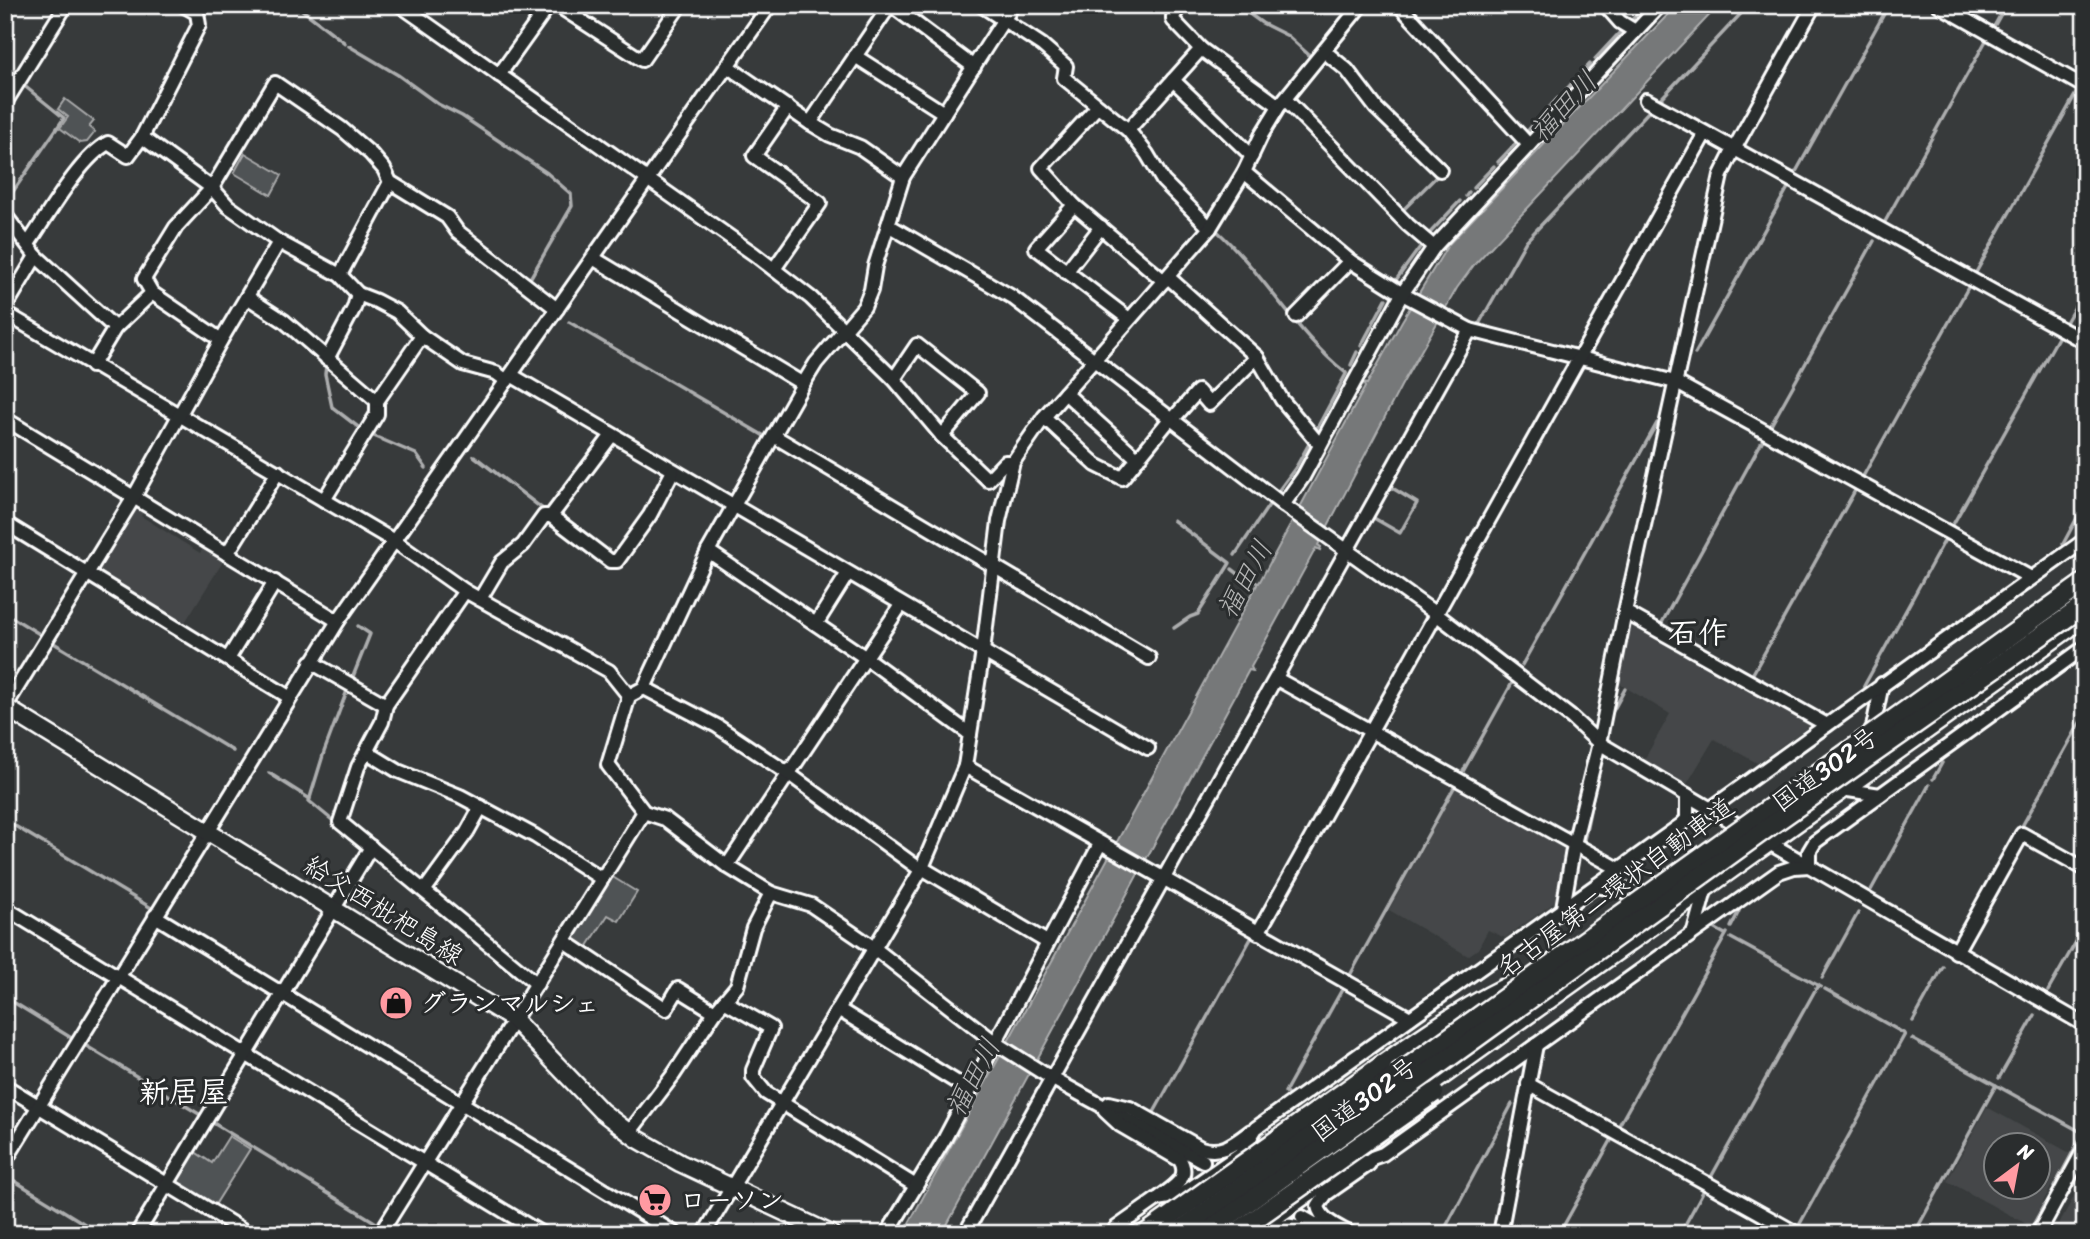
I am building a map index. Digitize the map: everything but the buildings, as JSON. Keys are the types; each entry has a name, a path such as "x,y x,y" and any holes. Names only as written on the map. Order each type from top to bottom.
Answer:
{"highway":[{"name":"名古屋第二環状自動車道","path":"1175,1234 2085,582"},
{"name":"名古屋第二環状自動車道","path":"1204,1234 1773,824 2085,604"},
{"name":"国道302号","path":"1220,1234 2085,616"},
{"path":"1234,1234 1576,990 1650,927"},
{"path":"1145,1234 1442,1024 1502,989 1525,979 1606,957"}],"main road":[{"name":"給父西枇杷島線","path":"5,707 514,1020 601,1111 629,1133 664,1155 831,1234"}],"street":[{"path":"5,103 66,5"},
{"path":"28,244 97,149 108,143 128,156 142,136 200,25 197,13 183,5"},
{"path":"400,5 774,268 811,298 894,379 942,436 988,481 1005,462 1013,462"},
{"path":"499,75 549,5"},
{"path":"557,5 642,60 680,5"},
{"path":"5,1161 338,621 770,5"},
{"path":"810,123 890,5 974,67"},
{"path":"981,5 1042,45 1066,66 1064,78 1128,130 1163,181 1210,228"},
{"path":"1013,5 904,177 864,307 816,363 708,551 644,688 629,696 608,765 644,812 665,819 727,866 771,893 811,905 874,948 995,1043 1051,1078 1203,1161"},
{"path":"1180,5 1173,20 1201,49 1282,103 1434,247"},
{"path":"705,1234 922,869 965,766 983,652 999,521 1013,462 1044,417 1210,228 1282,103 1361,5"},
{"path":"1399,5 1529,145"},
{"path":"1605,5 1620,22 1635,31"},
{"path":"1286,507 1404,295 1434,247 1660,5"},
{"path":"1563,908 1574,845 1599,743 1721,175 1814,5"},
{"path":"1939,5 2085,87"},
{"path":"1128,130 1201,49"},
{"path":"1324,51 1347,70 1376,108 1440,170"},
{"path":"855,56 944,113"},
{"path":"727,66 810,123 830,135 860,147 904,177"},
{"path":"1173,80 1252,156"},
{"path":"221,340 152,293 144,279 176,227 212,188 275,83 342,129 371,154 384,169 390,182 447,218 457,231 557,309"},
{"path":"1646,100 2085,342"},
{"path":"1098,106 1041,168 1074,205 1257,357 1282,400 1320,445"},
{"path":"774,268 820,203 754,156 788,107"},
{"path":"1258,933 1705,133"},
{"path":"142,136 212,188 228,206 279,242 340,275 358,294 376,300 397,313 422,336 463,364 509,378 612,435 1148,748"},
{"path":"1244,172 1350,261 1450,321 1470,330 1675,382 2031,578"},
{"path":"340,275 390,182"},
{"path":"1074,205 1036,248 1129,318"},
{"path":"5,215 36,256 115,328"},
{"path":"888,225 1012,297 1286,507 1436,614 1572,718 1599,743 2085,1025"},
{"path":"1066,272 1101,228"},
{"path":"5,707 134,497 279,242"},
{"path":"5,308 36,256"},
{"path":"593,258 803,384"},
{"path":"1296,316 1350,261"},
{"path":"92,366 115,328 152,293"},
{"path":"327,359 354,308 358,294"},
{"path":"247,297 284,321 377,401"},
{"path":"5,313 394,541 465,591 609,671 629,696"},
{"path":"965,1234 1470,330"},
{"path":"324,500 377,414 377,401 422,336"},
{"path":"894,379 917,345 978,393 942,436"},
{"path":"1044,417 1096,465 1122,478 1198,391 1209,404 1257,357"},
{"path":"1065,393 1138,459"},
{"path":"5,419 338,621"},
{"path":"551,516 612,435"},
{"path":"774,436 1149,658"},
{"path":"480,599 502,562 523,545 544,516 551,516 610,561 617,561 650,515 673,471"},
{"path":"227,554 278,472"},
{"path":"5,523 289,697"},
{"path":"1710,808 2085,540"},
{"path":"708,551 866,658 970,734"},
{"path":"816,624 848,573"},
{"path":"228,659 275,582"},
{"path":"465,591 386,705 382,722 358,767 340,822 537,984"},
{"path":"727,866 901,604"},
{"path":"1625,612 1827,725"},
{"path":"1809,866 1809,852 1815,842 2085,647"},
{"path":"311,662 386,705"},
{"path":"1277,679 1619,869"},
{"path":"1863,775 1882,684"},
{"path":"644,688 717,726 922,869 1047,942"},
{"path":"367,752 398,771 481,807 535,836 602,879"},
{"path":"965,766 1410,1018"},
{"path":"1842,789 1880,795"},
{"path":"1092,1098 1130,1108 1210,1151 1228,1148 1686,819 1687,794"},
{"path":"424,891 467,832 481,807"},
{"path":"380,1234 644,812"},
{"path":"1956,952 2022,834 2085,869"},
{"path":"887,1234 944,1138 1047,942 1102,845"},
{"path":"137,1234 371,847"},
{"path":"1351,1234 1324,1218 1320,1213 1320,1200 1779,872 1809,866"},
{"path":"1596,886 1687,900"},
{"path":"1694,932 1706,887"},
{"path":"629,1133 737,986 753,929 771,893"},
{"path":"5,908 542,1234"},
{"path":"155,916 676,1234"},
{"path":"564,941 666,1009 678,989 715,1013"},
{"path":"724,1002 771,1028 753,1070 753,1077 766,1093 916,1186"},
{"path":"838,1009 963,1086"},
{"path":"1500,1234 1536,1045"},
{"path":"1528,1084 1798,1234"},
{"path":"5,1086 249,1234"},
{"path":"1092,1098 1120,1125 1180,1160 1184,1167 1180,1183 1114,1232"},
{"path":"1157,1199 1181,1195 1240,1154 1256,1128"},
{"path":"2038,1234 2085,1148"},
{"path":"1262,1234 1275,1219 1349,1166 1383,1154"},
{"path":"1302,1217 1332,1234"},
{"path":"1270,1234 1287,1224 1293,1224 1311,1234"}],"shaded area":[{"path":"1677,5 1719,5 1474,265 1457,288 1401,386 1318,545 1320,550 1316,548 1251,667 1253,671 1249,670 942,1234 903,1234 1257,585 1256,582 1259,583 1365,387 1363,383 1367,384 1448,245"},
{"path":"65,99 94,121 89,127 95,132 87,142 80,143 60,128 68,117 58,109"},
{"path":"245,153 282,175 271,195 234,173"},
{"path":"141,505 146,508 141,516 200,553 205,545 226,557 182,627 98,576 95,568 133,506"},
{"path":"1631,623 1810,720 1811,725 1757,763 1714,739 1687,784 1644,760 1670,714 1618,683"},
{"path":"1456,787 1567,847 1555,902 1505,938 1488,930 1478,949 1468,956 1389,910"},
{"path":"611,876 637,892 619,921 608,915 586,949 571,940"},
{"path":"1987,1107 2028,1130 1982,1130 1982,1200 1947,1181"},
{"path":"229,1136 250,1149 213,1208 172,1182 192,1150 212,1163"},
{"path":"2052,1143 2070,1153 2052,1186"},
{"path":"2085,1177 2085,1234 2053,1234"},
{"path":"1982,1200 2044,1200 2030,1226"}],"waterway":[{"path":"296,5 345,43"},
{"path":"1237,5 1262,23 1288,36 1310,56"},
{"path":"1629,23 1646,5"},
{"path":"1657,103 1749,5"},
{"path":"1793,177 1889,5"},
{"path":"1992,30 2006,5"},
{"path":"1595,59 1623,29"},
{"path":"1882,227 1988,37"},
{"path":"349,46 398,75 438,104 462,116 547,173 571,194 572,206 528,282"},
{"name":"福田川","path":"1582,73 1590,64"},
{"name":"福田川","path":"1564,92 1576,79"},
{"path":"5,203 64,118 22,84"},
{"path":"1974,276 2079,88"},
{"name":"福田川","path":"1544,113 1558,98"},
{"path":"1479,324 1526,241 1652,108 1655,110"},
{"name":"福田川","path":"1525,134 1539,118"},
{"path":"1498,162 1518,141"},
{"path":"1473,188 1494,166"},
{"path":"1400,213 1438,175 1436,172"},
{"path":"1695,354 1790,184"},
{"path":"1466,196 1469,192"},
{"path":"1427,236 1460,201"},
{"path":"1216,230 1311,340 1346,373"},
{"path":"1770,427 1874,241"},
{"path":"1396,280 1423,243"},
{"path":"1861,480 1970,284"},
{"path":"2064,326 2085,289"},
{"path":"1574,353 1607,297"},
{"path":"1361,346 1386,299"},
{"path":"569,322 766,437"},
{"path":"1951,528 2060,334 2057,332"},
{"path":"1351,365 1357,352"},
{"path":"1453,572 1570,361 1568,360"},
{"path":"326,366 325,374 332,407 362,430"},
{"path":"1315,432 1346,374"},
{"path":"5,412 39,432"},
{"path":"1522,665 1657,423"},
{"path":"369,434 416,454 426,468"},
{"path":"44,435 108,473"},
{"path":"1659,628 1765,436"},
{"path":"1279,490 1310,442"},
{"path":"474,456 544,510"},
{"path":"114,477 130,487"},
{"path":"1370,521 1372,517 1400,533 1417,503 1389,486"},
{"path":"1751,677 1857,487"},
{"path":"144,495 178,516"},
{"path":"2063,544 2085,503"},
{"name":"福田川","path":"1235,555 1269,505"},
{"name":"福田川","path":"1173,520 1230,563 1198,614 1174,628"},
{"path":"192,525 226,546"},
{"path":"1864,686 1947,536"},
{"path":"1886,691 2085,549"},
{"name":"福田川","path":"1232,569 1241,576"},
{"path":"5,613 41,635"},
{"path":"352,679 370,634 358,626"},
{"path":"52,642 233,751"},
{"path":"1461,775 1512,683"},
{"path":"337,824 309,801 348,688"},
{"path":"1613,711 1625,689"},
{"path":"1746,791 1872,701"},
{"path":"2021,828 2085,714"},
{"path":"1933,779 1942,763"},
{"path":"1583,845 1598,772"},
{"path":"269,773 310,799"},
{"path":"1349,977 1456,784"},
{"path":"1871,890 1929,785"},
{"path":"1203,821 1221,789"},
{"path":"5,820 153,909"},
{"path":"1188,848 1200,827"},
{"path":"1173,876 1184,855"},
{"path":"1614,880 1638,863"},
{"path":"1616,881 1631,882"},
{"path":"1153,911 1165,889"},
{"path":"1289,1113 1599,891"},
{"path":"1731,927 1739,911"},
{"path":"1822,978 1858,913"},
{"path":"1137,939 1149,918"},
{"path":"2048,991 2085,926"},
{"path":"1714,928 1725,934"},
{"path":"1617,1129 1727,933"},
{"path":"1153,1114 1253,935"},
{"path":"1731,938 1821,987"},
{"path":"1122,966 1135,944"},
{"path":"1913,1021 1943,967"},
{"path":"1106,995 1119,972"},
{"path":"1710,1179 1818,985"},
{"path":"1287,1094 1285,1092 1344,986"},
{"path":"1797,1229 1905,1034 1825,989"},
{"path":"5,997 73,1039"},
{"path":"1091,1022 1101,1004"},
{"path":"1999,1078 2035,1015"},
{"path":"1076,1049 1088,1027"},
{"path":"1912,1039 2083,1133 2054,1187"},
{"path":"83,1044 204,1117"},
{"path":"1062,1073 1073,1054"},
{"path":"1914,1234 1996,1085"},
{"path":"973,1234 1051,1095"},
{"path":"1442,1234 1512,1104"},
{"path":"210,1121 378,1224"},
{"path":"1559,1234 1613,1137"},
{"path":"5,1175 101,1234"},
{"path":"1680,1234 1705,1188"},
{"path":"2028,1234 2044,1205"},
{"path":"677,1228 687,1234"}],"place":[{"name":"グランマルシェ","path":"396,1003"},
{"name":"ローソン","path":"655,1200"}],"district":[{"name":"石作","path":"1698,633"},
{"name":"新居屋","path":"184,1092"}]}
